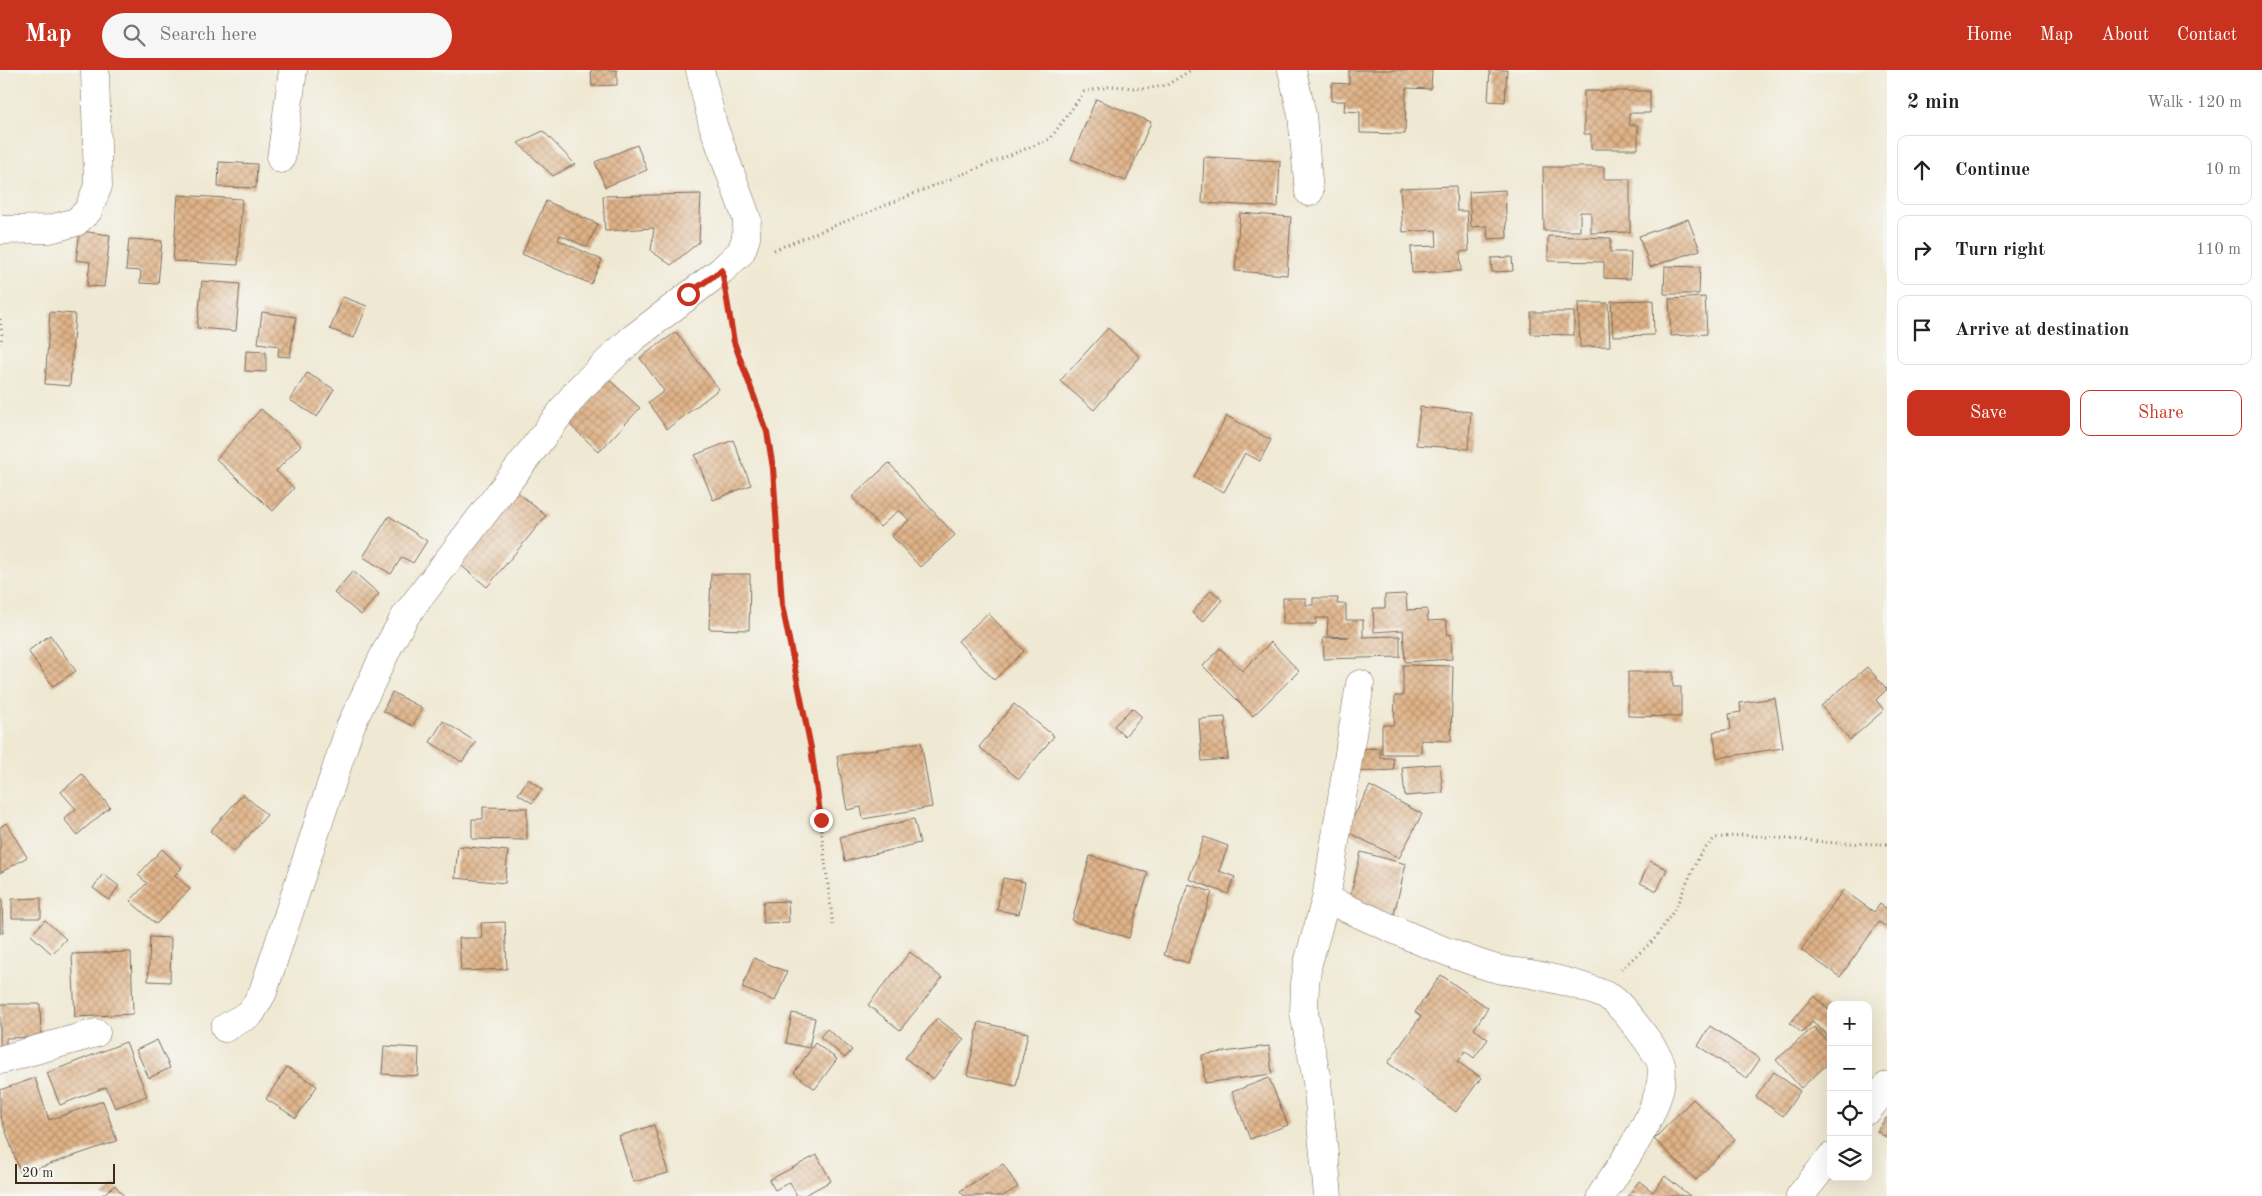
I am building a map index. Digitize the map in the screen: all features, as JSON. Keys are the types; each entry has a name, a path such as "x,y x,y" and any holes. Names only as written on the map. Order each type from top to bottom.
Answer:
{"street":[{"path":"0,230 50,229 76,222 88,211 98,186 95,70"},
{"path":"281,159 293,70"},
{"path":"225,1028 251,1014 263,992 350,727 388,647 406,615 579,389 632,339 732,261 746,238 747,219 713,125 700,70"},
{"path":"1292,70 1302,116 1309,192"},
{"path":"1328,1196 1317,1081 1304,1013 1308,963 1326,899 1360,684"},
{"path":"1326,899 1444,952 1492,968 1533,975 1585,988 1612,999 1640,1030 1661,1063 1659,1090 1646,1124 1601,1196"},
{"path":"0,1060 96,1033"},
{"path":"1872,1105 1887,1086"},
{"path":"1800,1196 1827,1162"}],"path":[{"path":"833,925 811,748 782,605 773,468 767,432 734,342 732,261 778,250 1050,139 1084,92 1112,86 1145,89 1167,84 1191,70"},
{"path":"0,319 2,336 0,344"},
{"path":"1585,988 1627,966 1653,941 1675,908 1700,854 1715,838 1742,835 1829,843 1887,844"}],"building":[{"path":"591,70 617,70 617,85 592,86"},
{"path":"1349,70 1432,70 1431,89 1406,88 1405,134 1360,133 1360,112 1344,111 1345,101 1331,101 1332,83 1349,84"},
{"path":"1490,70 1507,70 1505,102 1488,101"},
{"path":"1584,91 1650,91 1650,113 1629,113 1629,125 1638,125 1638,149 1591,149 1591,134 1584,134"},
{"path":"1096,99 1151,122 1126,181 1071,159"},
{"path":"543,131 575,164 553,176 518,143"},
{"path":"637,145 647,170 605,187 595,162"},
{"path":"1204,157 1280,161 1278,207 1202,203"},
{"path":"219,162 257,164 256,188 218,187"},
{"path":"1543,167 1604,167 1604,179 1630,179 1630,232 1591,233 1591,212 1580,212 1580,231 1544,231"},
{"path":"1456,186 1457,211 1467,211 1469,251 1460,252 1461,271 1412,273 1411,247 1437,246 1436,230 1403,232 1400,188"},
{"path":"1505,190 1507,238 1488,239 1487,226 1471,227 1469,192"},
{"path":"701,194 699,242 671,265 651,251 654,228 605,231 603,196"},
{"path":"178,195 242,199 238,265 173,261"},
{"path":"546,201 598,224 587,247 560,235 558,240 602,260 591,284 522,254"},
{"path":"1240,213 1291,217 1287,275 1235,271"},
{"path":"1688,219 1700,250 1650,267 1639,236"},
{"path":"80,231 110,235 104,287 87,286 90,262 76,260"},
{"path":"1548,236 1611,238 1610,252 1631,252 1630,279 1604,278 1604,262 1548,261"},
{"path":"129,239 162,241 158,284 140,283 141,271 126,270"},
{"path":"1512,257 1513,271 1492,272 1491,258"},
{"path":"1665,266 1700,267 1699,294 1664,294"},
{"path":"202,281 240,284 236,331 197,328"},
{"path":"343,297 367,306 354,338 330,329"},
{"path":"1705,297 1707,334 1671,336 1669,299"},
{"path":"1653,300 1654,335 1613,336 1611,301"},
{"path":"1578,303 1608,303 1610,346 1580,347"},
{"path":"50,312 75,314 70,386 45,384"},
{"path":"262,312 296,317 290,357 278,356 279,346 258,343"},
{"path":"1531,312 1574,312 1574,335 1531,334"},
{"path":"1108,328 1140,357 1094,410 1060,381"},
{"path":"676,332 719,389 667,429 648,403 664,391 640,358"},
{"path":"246,351 266,352 266,372 245,371"},
{"path":"307,373 334,389 317,417 290,400"},
{"path":"606,377 640,408 599,452 565,420"},
{"path":"1420,407 1471,412 1468,449 1416,445"},
{"path":"261,409 301,445 276,471 294,488 273,511 216,459"},
{"path":"1227,416 1271,440 1260,461 1245,453 1224,492 1194,477"},
{"path":"733,440 751,485 713,500 695,455"},
{"path":"889,463 955,535 920,567 892,536 909,520 899,510 880,527 852,497"},
{"path":"516,491 546,516 487,587 457,562"},
{"path":"389,516 427,541 413,563 402,557 391,574 363,557"},
{"path":"353,571 379,594 361,615 334,593"},
{"path":"711,574 750,574 749,630 709,629"},
{"path":"1211,590 1222,600 1203,622 1192,613"},
{"path":"1406,594 1407,610 1427,609 1428,621 1446,620 1448,635 1451,634 1452,659 1405,662 1403,630 1374,632 1373,608 1385,608 1385,595"},
{"path":"1283,598 1306,598 1306,605 1313,605 1313,598 1338,598 1337,604 1346,604 1346,620 1363,620 1363,637 1400,636 1400,657 1324,659 1323,638 1350,637 1327,636 1328,618 1316,618 1316,624 1283,624"},
{"path":"988,613 1024,651 994,680 958,641"},
{"path":"50,635 76,671 53,686 28,651"},
{"path":"1271,642 1299,671 1253,716 1203,666 1220,648 1242,671"},
{"path":"1403,665 1453,666 1451,741 1421,740 1421,754 1382,754 1382,725 1394,725 1395,696 1403,696"},
{"path":"1867,667 1887,689 1876,700 1884,710 1850,740 1821,706"},
{"path":"1628,672 1673,672 1673,687 1681,687 1681,717 1628,716"},
{"path":"392,692 422,708 413,726 383,711"},
{"path":"1775,698 1783,748 1717,758 1713,732 1731,729 1729,714 1741,712 1740,703"},
{"path":"1014,704 1054,736 1019,779 979,747"},
{"path":"1132,708 1142,717 1125,736 1114,726"},
{"path":"1225,717 1228,759 1202,761 1199,719"},
{"path":"443,721 476,742 462,762 430,742"},
{"path":"921,742 932,807 863,819 861,807 847,810 837,756"},
{"path":"1380,748 1380,758 1393,758 1394,770 1353,772 1351,749"},
{"path":"1440,764 1443,793 1405,796 1402,767"},
{"path":"82,774 110,807 77,835 64,819 76,809 61,792"},
{"path":"528,779 542,789 532,803 518,794"},
{"path":"1370,786 1422,814 1399,858 1346,831"},
{"path":"243,794 267,815 234,852 210,831"},
{"path":"483,807 527,808 527,840 472,839 472,819 483,819"},
{"path":"914,819 920,843 845,861 840,837"},
{"path":"6,823 27,857 0,873 0,827"},
{"path":"1204,837 1228,846 1219,871 1235,877 1228,894 1189,879"},
{"path":"458,846 508,851 505,883 455,878"},
{"path":"162,849 182,868 175,875 190,889 156,924 130,901 147,883 138,875"},
{"path":"1361,852 1406,864 1394,914 1349,902"},
{"path":"1090,856 1148,873 1129,938 1072,921"},
{"path":"1650,861 1667,869 1657,891 1640,883"},
{"path":"103,874 119,886 109,900 93,888"},
{"path":"1003,878 1025,882 1019,914 997,910"},
{"path":"1188,884 1212,892 1188,963 1164,955"},
{"path":"1843,890 1874,912 1880,904 1887,909 1887,927 1879,922 1840,977 1801,950"},
{"path":"0,898 2,898 3,933 0,933"},
{"path":"41,898 41,918 12,918 12,899"},
{"path":"788,901 789,922 763,923 763,902"},
{"path":"45,920 66,939 52,954 31,935"},
{"path":"505,922 507,969 461,971 459,938 482,938 481,923"},
{"path":"150,937 171,938 170,982 148,981"},
{"path":"131,952 133,1014 75,1017 72,954"},
{"path":"910,952 942,978 900,1030 868,1005"},
{"path":"754,958 787,972 775,1001 742,988"},
{"path":"1441,975 1488,1008 1474,1029 1488,1039 1474,1058 1465,1051 1458,1062 1481,1078 1456,1112 1388,1063 1421,1016 1415,1012"},
{"path":"1813,996 1827,1008 1827,1035 1812,1022 1802,1033 1790,1023"},
{"path":"0,1004 40,1004 41,1037 6,1038 6,1051 0,1051"},
{"path":"792,1013 815,1018 809,1048 786,1043"},
{"path":"937,1018 964,1039 933,1079 905,1058"},
{"path":"979,1022 1028,1033 1016,1086 967,1075"},
{"path":"1710,1026 1760,1059 1747,1078 1698,1046"},
{"path":"1814,1027 1827,1042 1827,1065 1801,1088 1776,1060"},
{"path":"827,1029 852,1050 845,1058 820,1037"},
{"path":"157,1040 170,1068 149,1078 136,1050"},
{"path":"126,1042 147,1096 115,1108 106,1087 60,1105 47,1073"},
{"path":"815,1043 837,1059 815,1089 794,1073"},
{"path":"384,1046 419,1048 418,1076 382,1074"},
{"path":"1269,1046 1272,1074 1205,1083 1202,1055"},
{"path":"287,1067 317,1086 296,1118 266,1099"},
{"path":"1774,1072 1800,1091 1783,1116 1756,1097"},
{"path":"35,1078 49,1120 103,1101 117,1141 21,1174 0,1115 0,1090"},
{"path":"1269,1078 1288,1125 1250,1139 1232,1092"},
{"path":"1693,1099 1735,1139 1696,1180 1654,1139"},
{"path":"1887,1117 1887,1138 1877,1131"},
{"path":"654,1125 668,1173 633,1182 619,1136"},
{"path":"817,1155 831,1181 803,1196 797,1196 790,1182 775,1190 769,1180"},
{"path":"1003,1164 1018,1187 1003,1196 964,1196 960,1191"},
{"path":"1665,1176 1690,1196 1628,1196 1639,1181 1653,1192"},
{"path":"115,1185 124,1196 101,1196"}],"route":[{"path":"688,294 722,270 734,342 750,392 767,432 778,514 782,605 811,748 821,820"}]}
